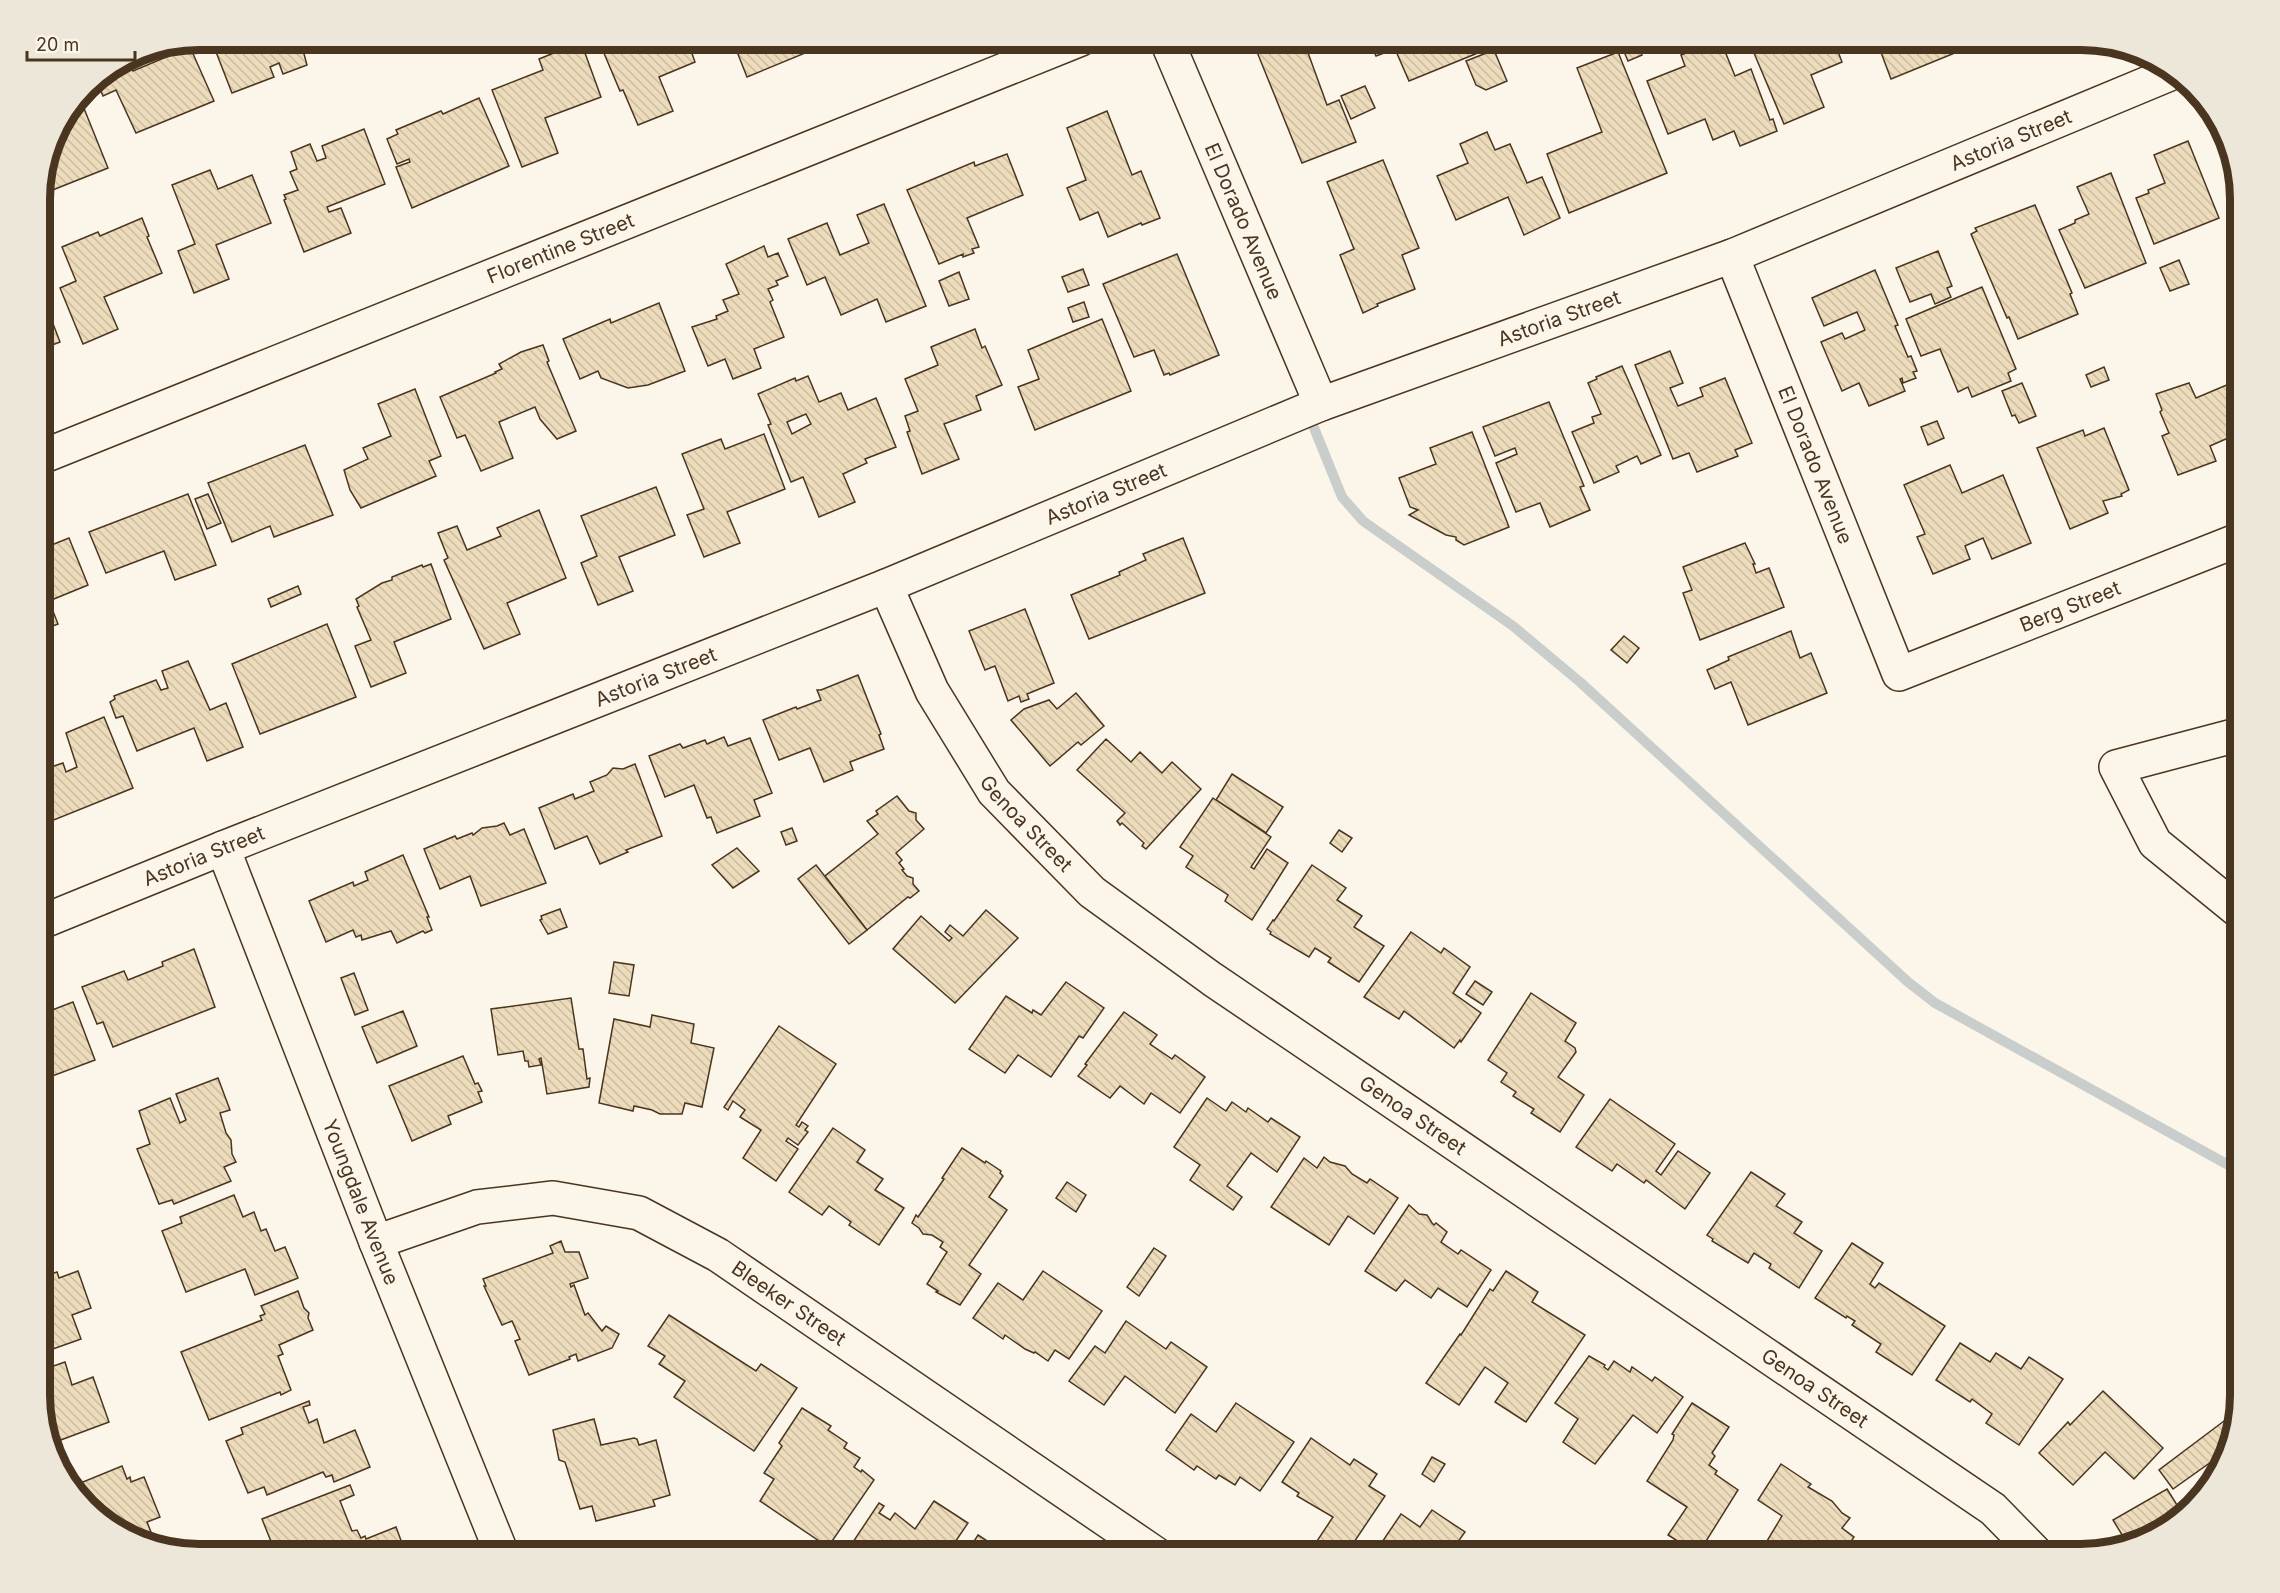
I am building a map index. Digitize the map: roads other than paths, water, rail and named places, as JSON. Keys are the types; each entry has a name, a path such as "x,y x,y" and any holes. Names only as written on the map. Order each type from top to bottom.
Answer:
{"street":[{"name":"Florentine Street","path":"50,454 1054,50"},
{"name":"El Dorado Avenue","path":"1171,50 1321,404"},
{"name":"Astoria Street","path":"50,919 886,586 1321,404 1732,256 2165,76"},
{"name":"El Dorado Avenue","path":"1732,256 1899,674"},
{"name":"Berg Street","path":"1899,674 2230,543"},
{"name":"Genoa Street","path":"886,586 932,691 994,792 1092,892 1212,979 1993,1509 2027,1544"},
{"path":"2230,737 2116,767 2155,843 2230,904"},
{"name":"Youngdale Avenue","path":"223,848 376,1242 497,1544"},
{"name":"Bleeker Street","path":"376,1242 477,1207 553,1198 639,1213 718,1255 1141,1544"}],"waterway":[{"path":"1308,413 1342,497 1363,521 1513,626 1580,682 1908,982 1935,1003 2230,1166"}]}
